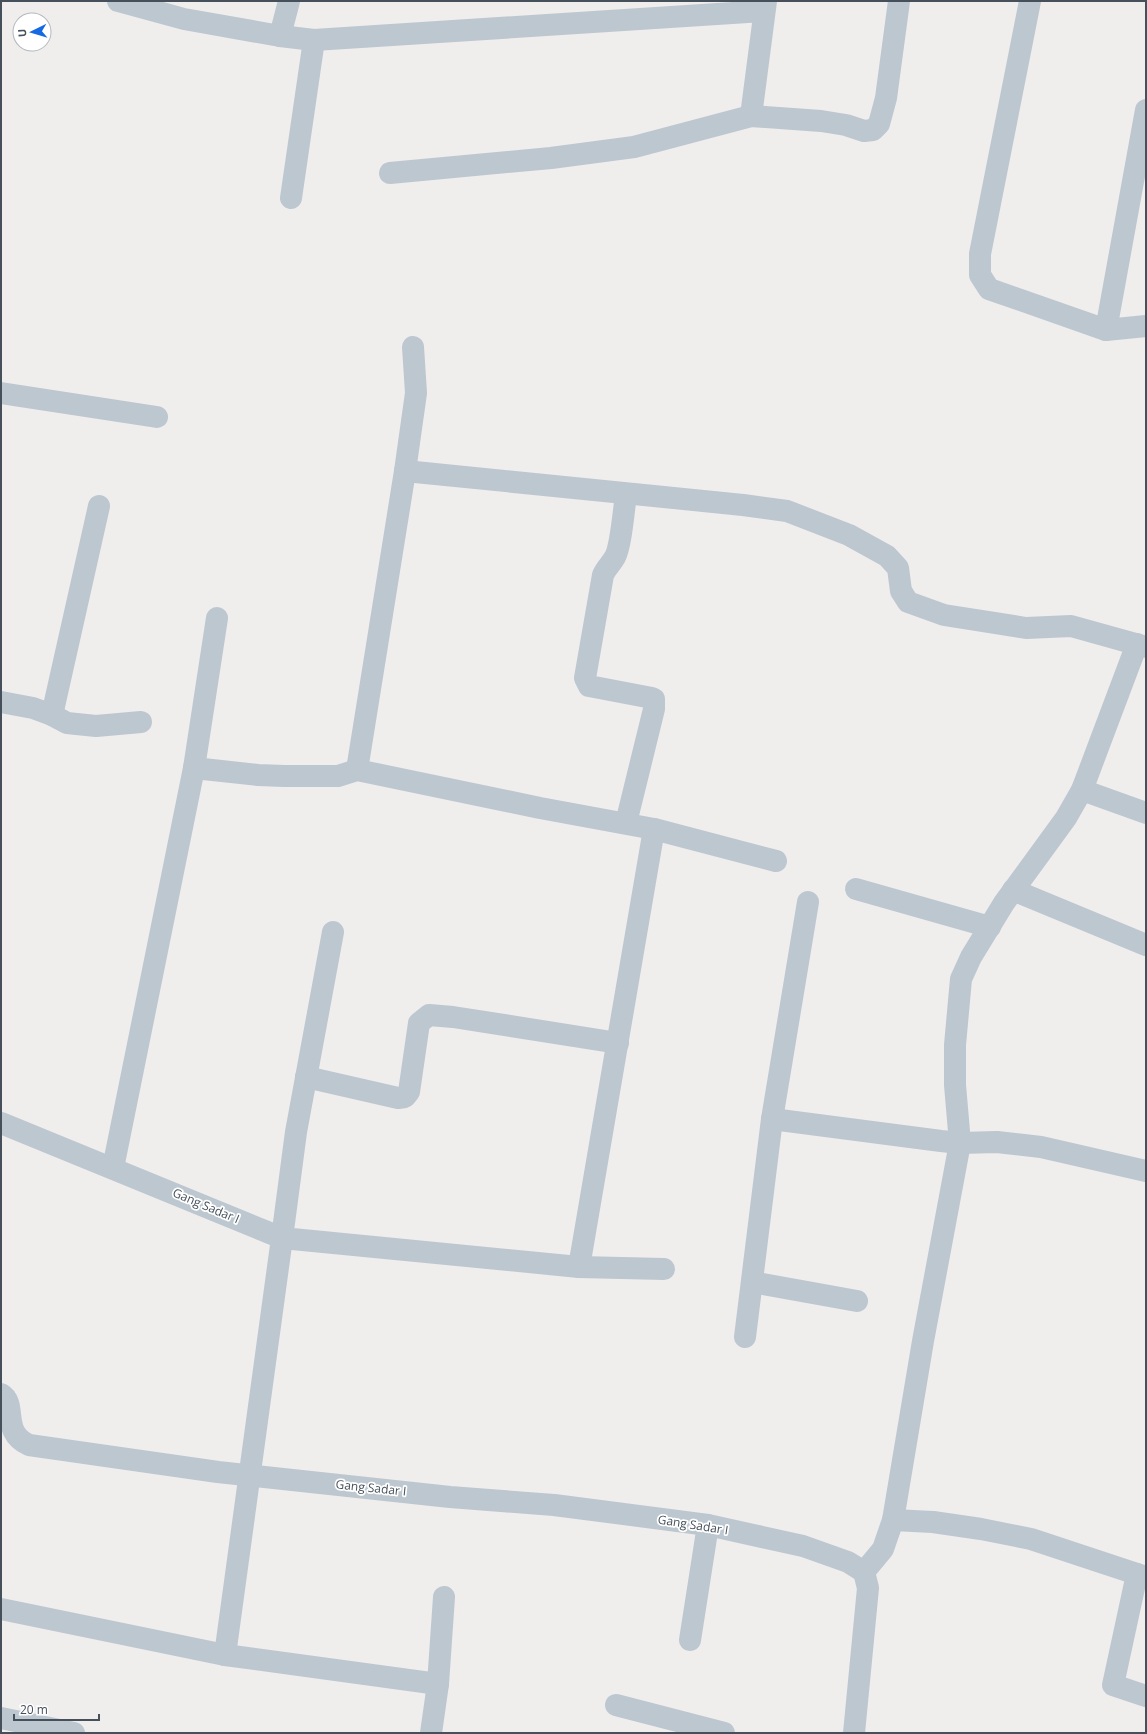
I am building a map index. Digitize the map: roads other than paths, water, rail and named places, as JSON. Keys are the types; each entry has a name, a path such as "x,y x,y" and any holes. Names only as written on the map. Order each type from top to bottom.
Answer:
{"street":[{"path":"118,1 155,6 184,20 280,36 314,40 765,6 751,116"},
{"path":"280,36 289,1"},
{"path":"390,173 551,158 634,147 751,116 821,121 846,125 864,131 873,130 879,124 886,98 899,1"},
{"path":"1030,1 980,254 980,275 989,289 1106,330 1146,326"},
{"path":"290,198 314,40"},
{"path":"1106,330 1146,110"},
{"path":"357,770 416,393 413,347"},
{"path":"1,393 157,417"},
{"path":"405,471 552,485 787,511 849,535 888,556 898,568 901,591 908,602 944,615 1026,628 1070,626 1142,646 1082,790 1066,818 1013,890 971,957 961,979 955,1045 955,1085 960,1143 923,1341 893,1520 883,1549 864,1572 868,1588 867,1613 854,1733"},
{"path":"626,494 618,548 615,557 606,568 603,575 585,678 589,686 654,699 654,709 626,823"},
{"path":"52,715 99,506"},
{"path":"113,1168 194,768 217,618"},
{"path":"1,702 33,708 52,715 67,723 89,725 142,722"},
{"path":"194,768 258,775 284,776 338,776 357,770 540,808 654,829 776,862"},
{"path":"1082,790 1146,812"},
{"path":"579,1267 654,829"},
{"path":"856,889 990,927"},
{"path":"1013,890 1146,945"},
{"path":"745,1337 772,1118 808,902"},
{"path":"225,1655 256,1439 296,1132 333,932"},
{"path":"306,1077 398,1098 405,1097 409,1092 419,1023 429,1015 436,1014 618,1043"},
{"path":"772,1118 960,1143 997,1142 1041,1147 1146,1171"},
{"name":"Gang Sadar I","path":"1,1123 282,1238 579,1267 664,1269"},
{"path":"752,1282 857,1301"},
{"name":"Gang Sadar I","path":"1,1394 8,1402 12,1430 20,1441 29,1445 218,1472 450,1497 554,1505 708,1525 803,1546 848,1562 864,1572"},
{"path":"893,1520 933,1522 981,1529 1031,1539 1141,1576 1113,1685 1146,1696"},
{"path":"690,1640 708,1525"},
{"path":"431,1733 438,1684 444,1596"},
{"path":"1,1609 225,1655 438,1684"},
{"path":"616,1705 724,1733"},
{"path":"1,1718 74,1733"}]}
